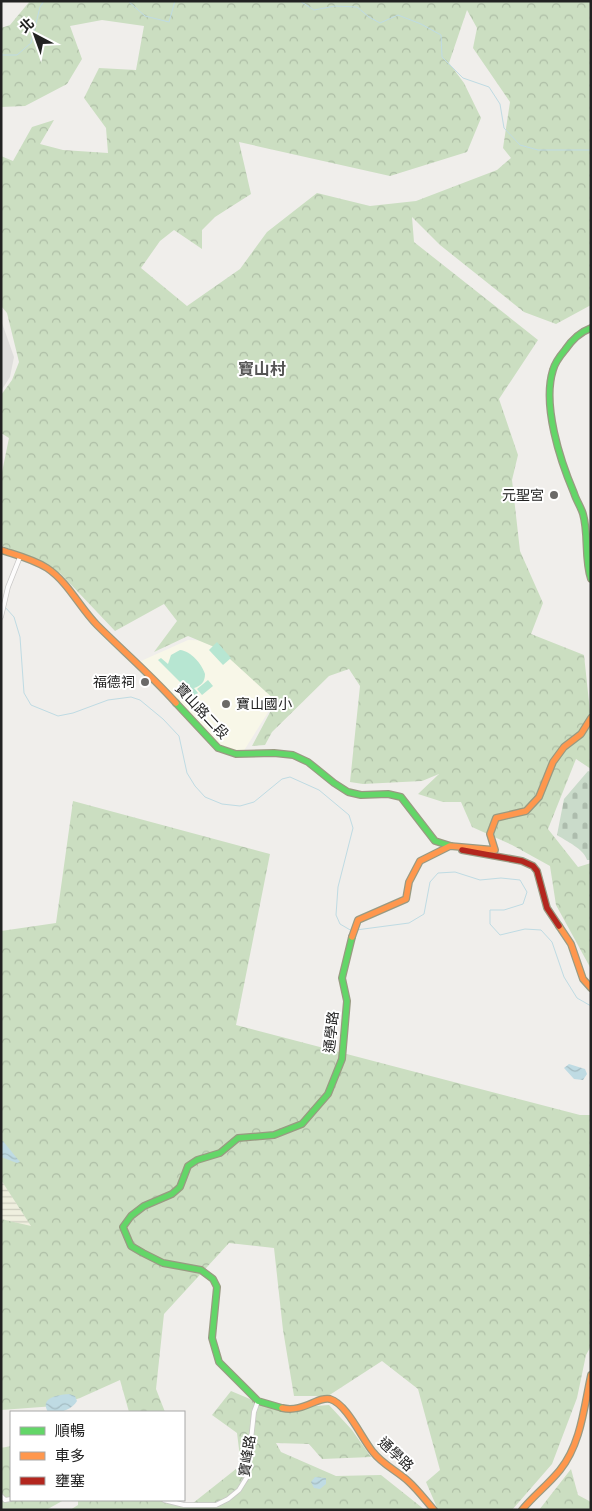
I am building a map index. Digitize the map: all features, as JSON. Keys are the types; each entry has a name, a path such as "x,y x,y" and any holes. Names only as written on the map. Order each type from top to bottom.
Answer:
{"street":[{"path":"591,328 580,334 560,356 553,368 549,394 551,416 566,471 585,526 585,554 591,579"},
{"name":"寶山路二段","path":"1,550 37,562 49,569 96,624 151,675 218,748 235,755 272,752 296,755 348,792 358,795 386,793 401,797 435,841 475,853 522,860 533,866 537,872 547,908 571,944 583,979 591,988"},
{"path":"1,617 8,587 20,557"},
{"path":"450,846 495,850 489,840 490,828 496,818 526,811 539,797 553,762 564,747 582,734 591,718"},
{"name":"通學路","path":"434,1510 409,1482 373,1453 354,1422 333,1400 326,1398 301,1408 290,1410 258,1401 219,1362 212,1338 217,1286 214,1279 209,1274 192,1266 163,1263 131,1246 123,1227 131,1216 144,1206 172,1194 180,1187 188,1166 197,1160 220,1153 238,1138 274,1135 302,1124 328,1094 342,1059 346,1001 342,978 350,942 358,920 406,900 409,882 420,861 450,846"},
{"path":"522,1510 568,1458 580,1426 591,1374"},
{"name":"寶峰路","path":"168,1501 184,1505 216,1505 228,1499 239,1490 247,1477 254,1412 258,1401"}],"shaded area":[{"path":"1,320 14,357 10,377 1,391"},
{"name":"寶山國小","path":"188,640 217,641 279,695 243,752 232,752 219,747 141,661"}],"green space":[{"path":"30,1 591,1 591,305 556,324 524,312 440,245 412,217 414,242 538,340 499,399 518,455 512,480 520,551 543,603 531,634 584,655 591,721 591,769 576,759 548,829 578,867 591,863 591,969 556,905 550,866 512,845 472,827 461,802 443,802 418,794 439,774 422,781 363,784 350,782 360,686 349,669 329,676 272,732 265,745 252,746 276,701 219,649 188,636 154,652 177,621 164,604 115,631 60,573 1,545 1,477 9,438 1,433 1,395 12,380 19,362 7,313 1,306 1,156 13,161 32,127 54,120 40,144 63,150 108,153 106,128 84,98 99,68 136,70 144,26 102,20 70,26 82,59 67,84 25,106 1,107 1,28 10,25","holes":["467,10 477,28 473,48 510,102 503,148 511,158 497,170 416,201 370,206 317,193 267,232 240,269 187,306 141,268 160,241 174,230 202,249 202,230 215,217 251,194 239,142 390,176 467,152 481,118 464,83 449,63"]},
{"path":"217,642 231,658 223,665 209,650"},
{"path":"180,650 196,659 205,674 202,683 194,688 198,693 194,696 158,660 161,658 168,664 171,655"},
{"path":"208,680 213,686 202,695 197,689"},
{"path":"588,771 591,772 591,860 587,860 579,849 557,835 564,799"},
{"path":"73,801 270,854 236,1025 580,1115 591,1115 591,1346 586,1355 577,1398 552,1464 512,1510 438,1510 426,1482 440,1470 418,1389 382,1361 328,1396 294,1396 283,1330 274,1248 229,1243 164,1314 156,1389 165,1411 129,1411 120,1380 80,1398 55,1406 1,1410 1,1219 31,1226 1,1180 1,931 56,923"},
{"path":"1,1180 32,1227 1,1219"},
{"path":"231,1391 274,1409 329,1405 352,1430 371,1457 322,1459 309,1444 276,1443 281,1452 336,1476 381,1475 425,1510 70,1510 78,1505 78,1501 166,1501 188,1507 241,1465 237,1433 212,1415"},
{"path":"10,1446 10,1501 62,1501 46,1510 1,1510 1,1448"},
{"path":"571,1469 578,1495 591,1502 591,1510 539,1510"}],"water":[{"path":"569,1064 585,1069 587,1074 583,1080 574,1079 564,1068"},
{"path":"1,1141 20,1162 17,1163 1,1157"},
{"path":"69,1394 75,1396 77,1401 63,1411 48,1411 46,1403 56,1396"},
{"path":"315,1477 326,1478 326,1484 320,1489 314,1488 311,1482"}],"waterway":[{"path":"1,55 17,55 31,43 40,7 44,1"},
{"path":"128,1 145,16 169,22 175,1"},
{"path":"300,1 314,10 335,6 357,7 380,23 398,15 421,24 441,35 442,57 463,78 489,87 500,104 504,128 520,145 538,150 591,150"},
{"path":"5,607 14,617 20,637 24,693 31,705 58,716 73,713 108,700 131,697 140,700 163,719 179,736 187,773 205,797 222,804 240,806 254,802 282,779 290,777 319,790 349,815 353,828 338,887 336,915 340,924 352,931"},
{"path":"356,930 409,923 424,914 430,882 438,873 455,872 480,880 501,878 520,880 527,892 523,904 504,910 490,910 490,924 500,935 525,929 541,930 552,942 564,977 577,998 591,1006"}],"traffic: fast":[{"path":"591,328 573,340 561,355 556,362 550,384 551,416 554,432 558,449 583,514 591,579"},
{"path":"176,703 218,748 236,754 274,753 293,755 308,762 348,792 361,795 388,794 401,797 435,841 451,846"},
{"path":"282,1408 258,1401 219,1362 212,1338 217,1287 213,1279 201,1270 163,1263 143,1253 131,1246 123,1227 131,1216 144,1206 172,1194 180,1187 188,1166 197,1160 220,1153 238,1138 274,1135 302,1124 328,1094 342,1059 347,1001 342,978 352,937"}],"traffic: slow":[{"path":"1,550 36,562 47,568 61,580 97,625 176,703"},
{"path":"352,937 358,920 406,899 409,882 420,861 450,846 495,850 490,834 496,818 526,811 539,797 553,762 564,747 581,734 591,718"},
{"path":"559,926 571,944 583,979 591,988"},
{"path":"522,1510 560,1470 573,1449 581,1425 591,1375"},
{"path":"282,1408 303,1407 325,1399 336,1402 348,1415 377,1456 408,1481 434,1510"}],"traffic: jam":[{"path":"462,850 522,861 533,866 537,871 547,908 559,926"}],"place":[{"name":"元聖宮","path":"554,495"},
{"name":"福德祠","path":"145,682"},
{"name":"寶山國小","path":"226,704"}],"district":[{"name":"寶山村","path":"262,369"}]}
